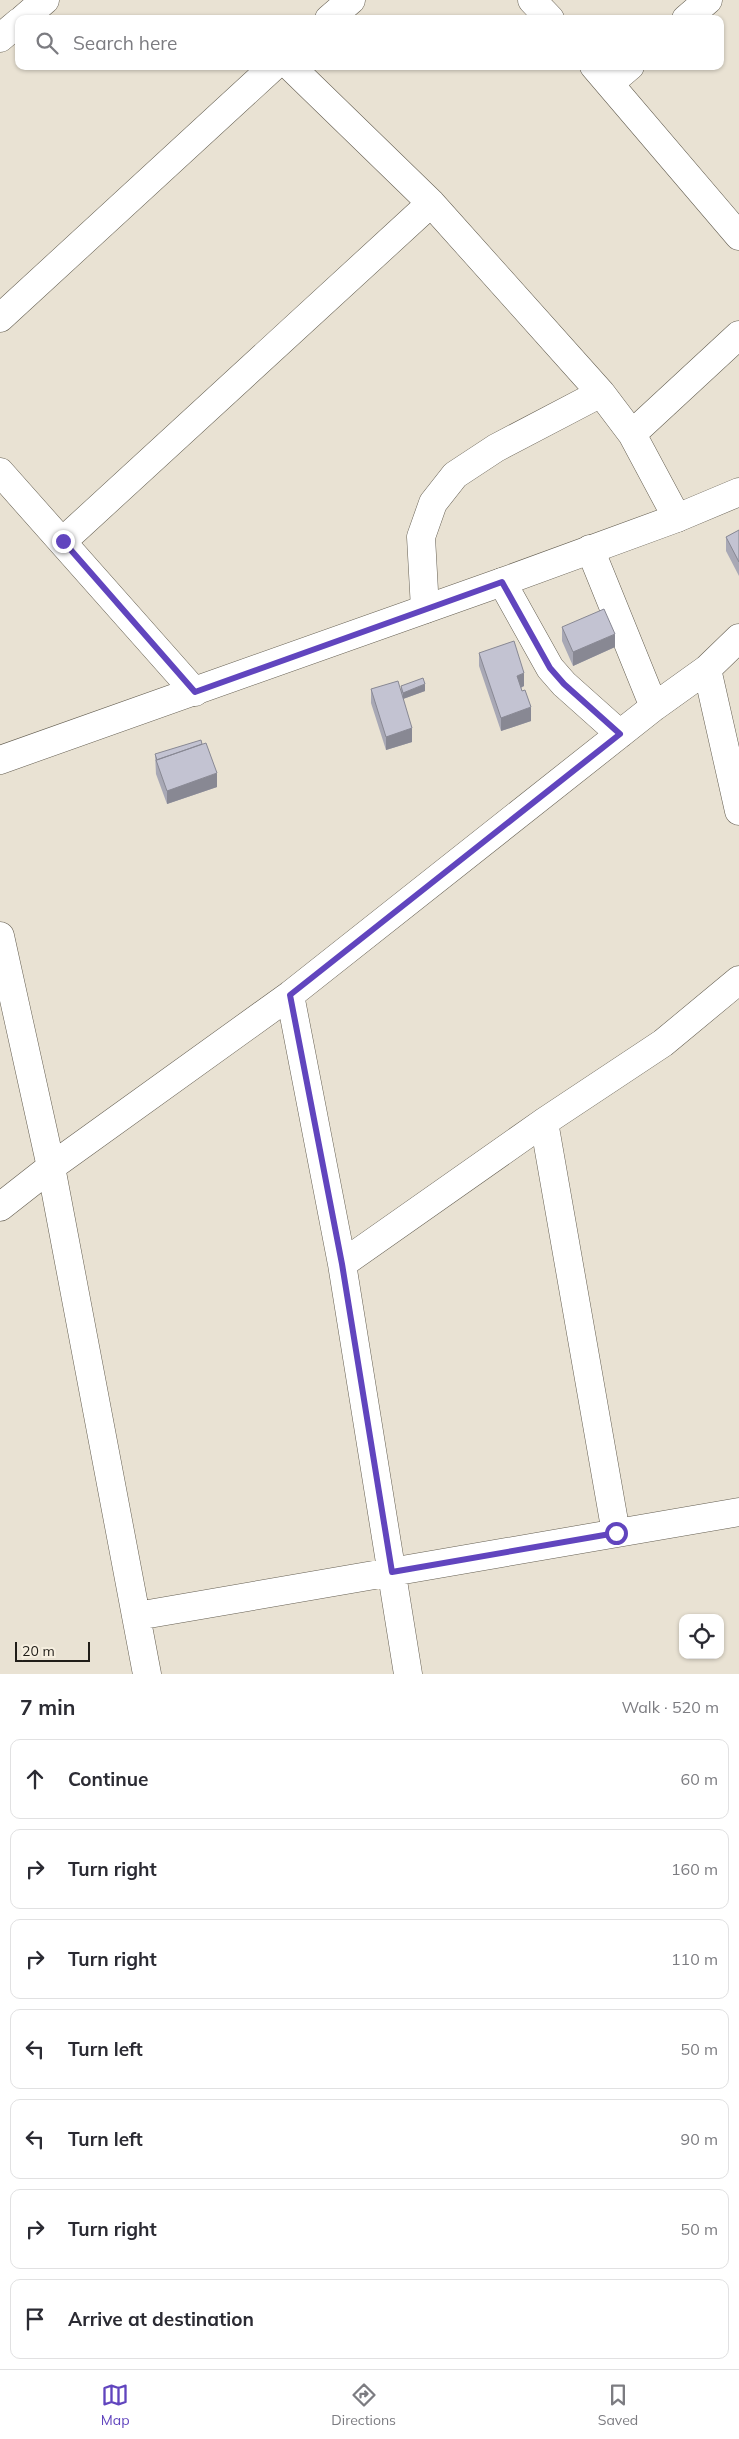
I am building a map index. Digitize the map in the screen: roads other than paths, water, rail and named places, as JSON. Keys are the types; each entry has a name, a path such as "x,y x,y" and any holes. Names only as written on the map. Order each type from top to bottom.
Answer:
{"street":[{"path":"28,15 45,0"},
{"path":"334,15 351,0"},
{"path":"532,0 546,15"},
{"path":"691,15 708,0"},
{"path":"0,38 15,25"},
{"path":"0,318 270,70"},
{"path":"294,70 430,203 601,393 632,434 678,518"},
{"path":"611,72 739,236"},
{"path":"63,541 430,203"},
{"path":"632,434 739,335"},
{"path":"425,609 421,538 433,504 455,475 496,448 601,393"},
{"path":"0,472 195,692"},
{"path":"0,760 502,582 678,518 739,492"},
{"path":"590,549 654,707"},
{"path":"502,582 550,668 564,684 620,734"},
{"path":"0,1207 51,1167 290,995 654,707 707,669 739,638"},
{"path":"707,669 739,811"},
{"path":"0,936 51,1167 147,1674"},
{"path":"342,1264 544,1122 663,1043 739,980"},
{"path":"290,995 342,1264 408,1674"},
{"path":"544,1122 616,1533"},
{"path":"137,1616 739,1512"}]}
